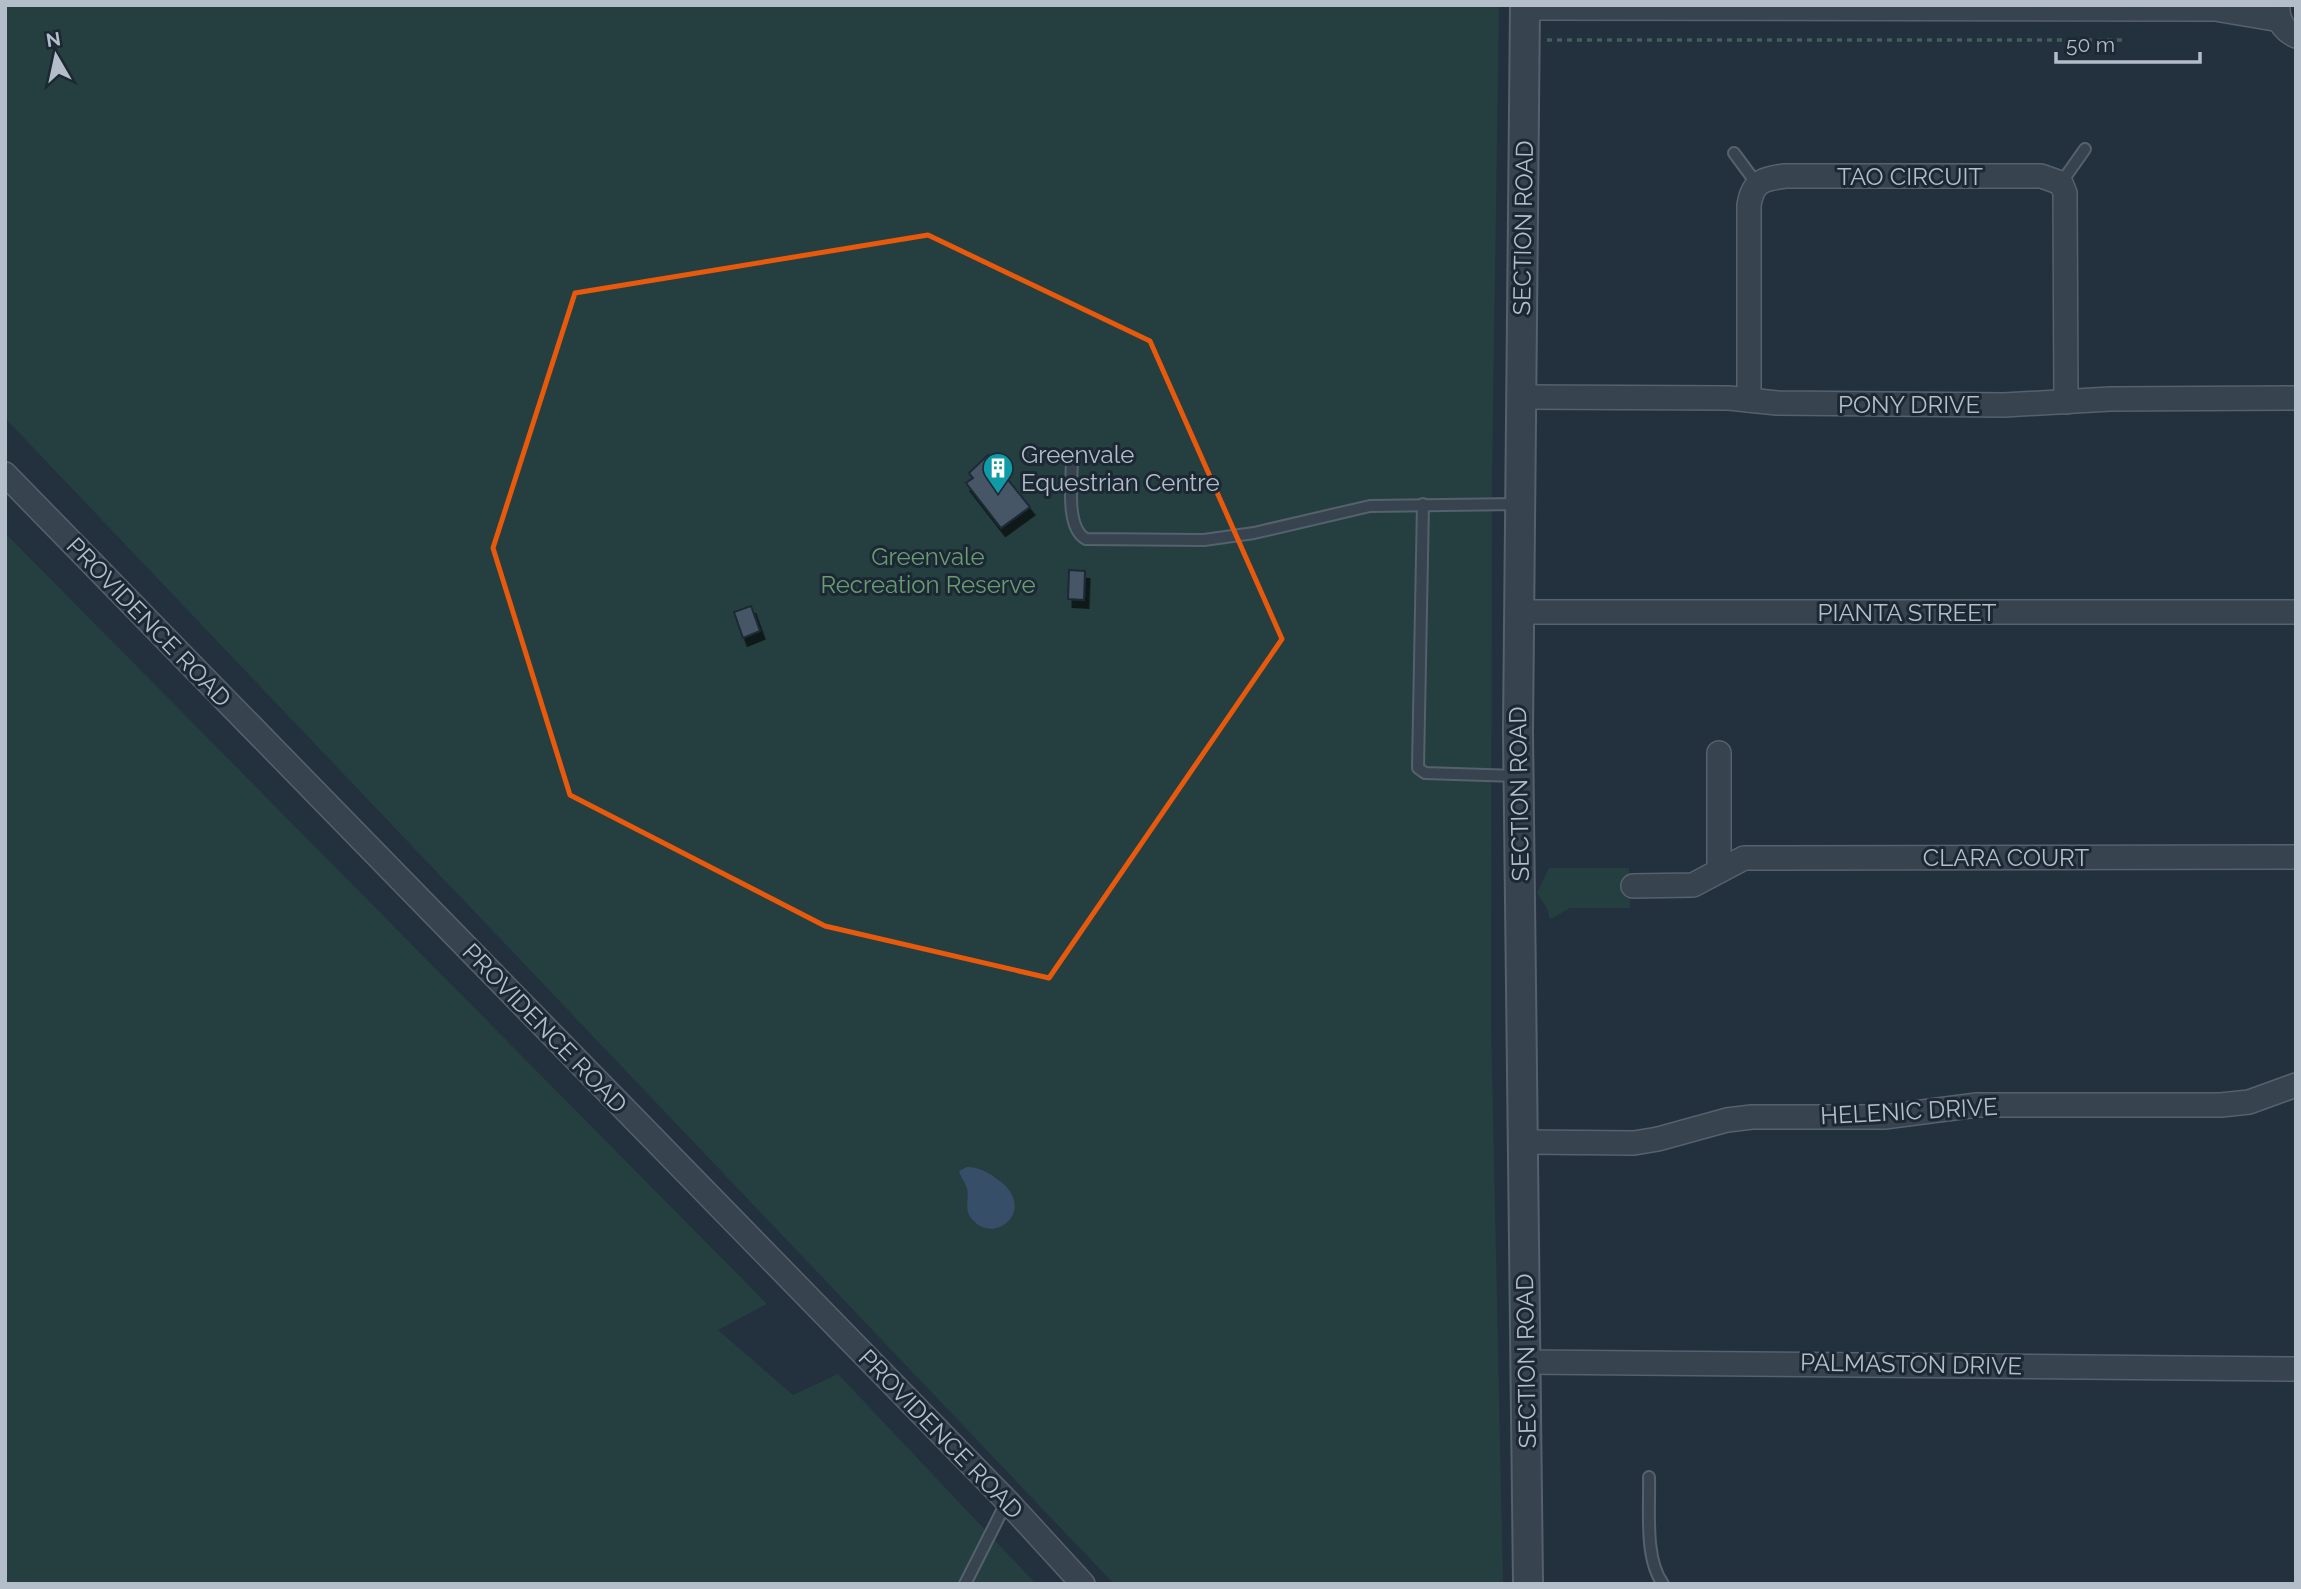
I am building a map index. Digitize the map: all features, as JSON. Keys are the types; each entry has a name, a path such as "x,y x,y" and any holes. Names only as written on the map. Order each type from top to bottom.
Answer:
{"street":[{"path":"1525,7 2225,7 2289,28"},
{"name":"SECTION ROAD","path":"1525,7 1518,612 1528,1584"},
{"name":"TAO CIRCUIT","path":"1757,184 1782,176 2041,176 2061,183"},
{"path":"2061,183 2066,205 2066,402"},
{"path":"1749,400 1749,205 1751,192 1757,184"},
{"name":"PONY DRIVE","path":"1522,397 1991,405 2138,398 2296,398"},
{"name":"PROVIDENCE ROAD","path":"5,474 1007,1501 1083,1584"},
{"name":"PIANTA STREET","path":"1518,612 2296,612"},
{"path":"1719,753 1719,871"},
{"name":"CLARA COURT","path":"1633,886 1693,885 1744,858 2296,857"},
{"name":"HELENIC DRIVE","path":"1523,1142 1634,1143 1727,1120 1752,1117 1884,1117 1978,1105 2221,1105 2249,1102 2296,1086"},
{"name":"PALMASTON DRIVE","path":"1525,1362 2296,1369"}],"lane":[{"path":"2061,183 2085,149"},
{"path":"1734,153 1757,184"},
{"path":"1072,459 1072,517 1077,533 1086,539 1204,541 1254,533 1370,506 1521,503"},
{"path":"1423,504 1418,768 1425,773 1519,776"},
{"path":"1649,1477 1651,1550 1656,1574 1663,1584"},
{"path":"965,1584 1007,1501"}],"path":[{"path":"1525,40 2122,40"}],"highlighted area":[{"path":"928,235 1150,341 1282,639 1049,978 825,926 570,795 493,548 575,293"}],"green space":[{"name":"Greenvale Recreation Reserve","path":"5,5 1499,5 1492,474 1491,1023 1503,1584 1114,1584 5,418"},
{"path":"5,533 767,1304 718,1330 793,1395 838,1374 1036,1584 5,1584"},
{"path":"1549,868 1629,868 1630,908 1570,908 1550,919 1547,908 1537,893"}],"water":[{"path":"967,1167 987,1172 1009,1190 1014,1202 1014,1212 1009,1221 991,1229 980,1226 971,1218 967,1206 967,1190 959,1171"}],"building":[{"name":"Greenvale Equestrian Centre","path":"988,455 1030,507 1001,528 966,483 973,478 969,473"},
{"path":"1069,570 1085,571 1084,600 1068,599"},
{"path":"751,606 760,631 743,638 734,612"}],"place":[{"name":"Greenvale Equestrian Centre","path":"998,495"}]}
